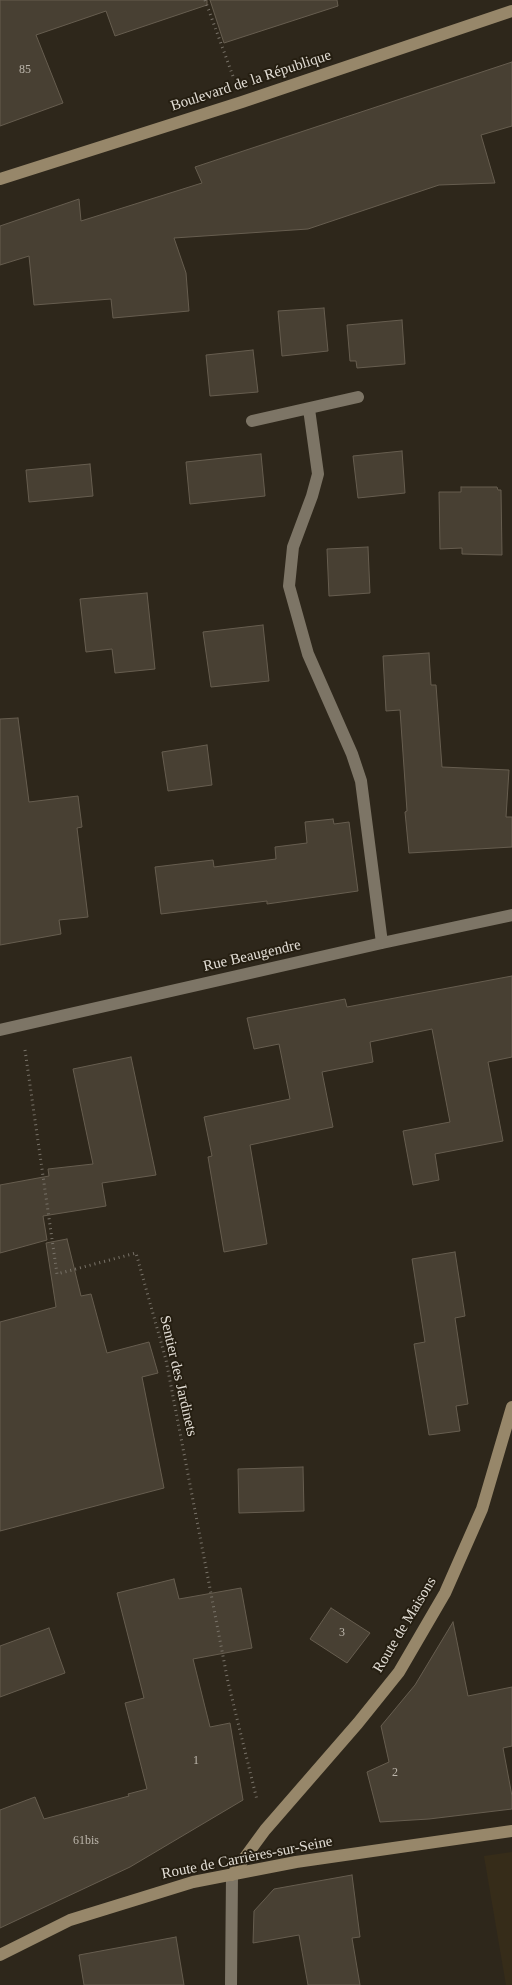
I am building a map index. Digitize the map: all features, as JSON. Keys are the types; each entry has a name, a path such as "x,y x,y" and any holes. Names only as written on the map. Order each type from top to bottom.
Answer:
{"street":[{"name":"Boulevard de la République","path":"0,179 242,102 512,11"},
{"path":"252,421 358,397"},
{"path":"309,409 318,474 293,547 289,586 308,654 352,754 361,781 382,942"},
{"name":"Rue Beaugendre","path":"0,1030 382,942 512,915"},
{"name":"Route de Maisons","path":"232,1875 265,1830 358,1723 399,1672 445,1593 482,1509 512,1410"},
{"name":"Route de Carrières-sur-Seine","path":"0,1953 70,1920 193,1882 296,1862 512,1831"},
{"path":"230,1985 232,1875"}],"path":[{"path":"205,0 242,102"},
{"name":"Sentier des Jardinets","path":"22,1025 56,1274 136,1253 166,1360 228,1682 265,1830"}],"shaded area":[{"path":"512,1852 512,1985 506,1985 484,1856"}],"building":[{"path":"0,0 207,0 207,5 115,36 106,11 36,35 63,103 0,126"},
{"path":"210,0 337,0 338,6 224,43"},
{"path":"512,62 512,126 481,135 495,183 439,185 308,229 174,238 186,273 189,311 113,318 111,299 34,305 29,256 0,265 0,226 79,199 81,221 202,183 195,167"},
{"path":"324,308 328,351 282,356 278,311"},
{"path":"402,320 405,364 357,368 356,361 350,361 347,325"},
{"path":"253,350 258,392 210,396 206,355"},
{"path":"402,451 405,493 358,498 353,456"},
{"path":"261,454 265,496 190,504 186,462"},
{"path":"90,464 93,496 29,502 26,470"},
{"path":"461,487 497,487 498,490 501,490 502,555 462,554 462,548 440,549 439,492 461,492"},
{"path":"368,547 370,593 329,596 327,549"},
{"path":"147,593 155,669 115,673 112,649 86,652 80,599"},
{"path":"263,625 269,681 211,687 203,632"},
{"path":"429,653 431,685 436,685 442,767 509,770 506,817 512,817 512,847 409,853 400,710 386,711 383,656"},
{"path":"18,718 29,802 78,796 82,827 77,828 88,917 59,920 61,934 0,945 0,719"},
{"path":"207,745 212,785 168,791 162,752"},
{"path":"333,819 334,824 349,822 358,891 267,904 267,901 161,914 155,867 213,860 214,867 276,859 275,847 307,843 305,822"},
{"path":"512,976 512,1057 488,1062 503,1141 435,1154 439,1180 413,1185 403,1131 450,1122 432,1029 370,1042 373,1062 322,1072 333,1127 250,1145 267,1244 224,1252 208,1157 212,1156 204,1117 290,1099 279,1044 254,1049 247,1018 345,999 347,1007"},
{"path":"131,1057 156,1175 102,1183 106,1206 43,1216 47,1240 0,1253 0,1185 49,1176 48,1169 93,1164 73,1069"},
{"path":"67,1239 81,1296 91,1294 107,1353 149,1342 158,1373 142,1377 164,1488 0,1531 0,1322 56,1307 46,1243"},
{"path":"455,1252 465,1316 455,1318 468,1404 456,1406 460,1431 429,1435 414,1344 425,1342 412,1259"},
{"path":"303,1467 304,1511 239,1513 238,1469"},
{"path":"174,1579 179,1599 241,1588 252,1648 193,1659 210,1727 230,1723 243,1800 130,1867 0,1928 0,1810 35,1797 44,1819 129,1796 128,1794 147,1789 125,1703 144,1698 117,1593"},
{"path":"331,1608 370,1633 347,1663 310,1639"},
{"path":"453,1622 468,1696 512,1687 512,1746 503,1748 512,1796 512,1809 429,1819 380,1822 367,1772 389,1762 381,1726 415,1685"},
{"path":"49,1628 65,1673 0,1697 0,1646"},
{"path":"352,1875 360,1937 352,1938 360,1985 308,1985 299,1935 253,1943 254,1911 274,1889"},
{"path":"176,1937 184,1985 84,1985 79,1955"}]}
